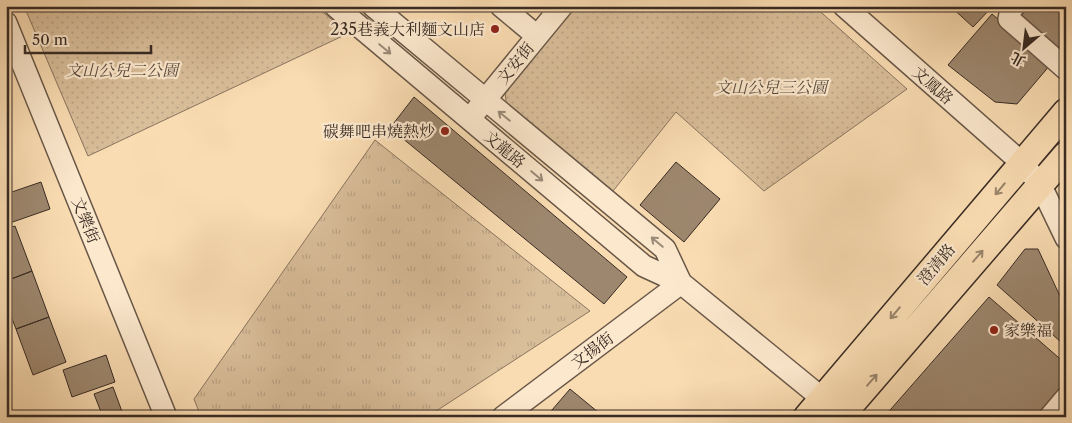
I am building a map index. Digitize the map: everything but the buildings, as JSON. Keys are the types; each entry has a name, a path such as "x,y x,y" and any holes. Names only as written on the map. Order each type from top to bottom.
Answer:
{"main road":[{"name":"澄清路","path":"815,407 1066,112"},
{"name":"澄清路","path":"842,416 1066,155"}],"street":[{"name":"文龍路","path":"334,6 644,266 682,283 815,407 842,416"},
{"name":"文龍路","path":"373,6 665,249 682,283"},
{"path":"501,6 537,36"},
{"name":"文安街","path":"470,120 562,6"},
{"name":"文鳳路","path":"844,6 1022,163 1040,184 1066,238"},
{"path":"1014,6 1011,9 1010,19 1066,69"},
{"name":"文樂街","path":"6,24 166,417"},
{"name":"文揚街","path":"503,417 682,283"},
{"path":"1050,417 1066,398"}],"green space":[{"name":"文山公兒二公園","path":"24,6 315,6 349,33 88,156"},
{"name":"文山公兒三公園","path":"576,6 814,6 907,89 764,191 676,112 609,196 507,112 505,91"},
{"path":"375,140 590,311 427,417 201,417 194,399"}],"place":[{"name":"235巷義大利麵文山店","path":"495,29"},
{"name":"碳舞吧串燒熱炒","path":"445,131"},
{"name":"家樂福","path":"994,330"}]}
